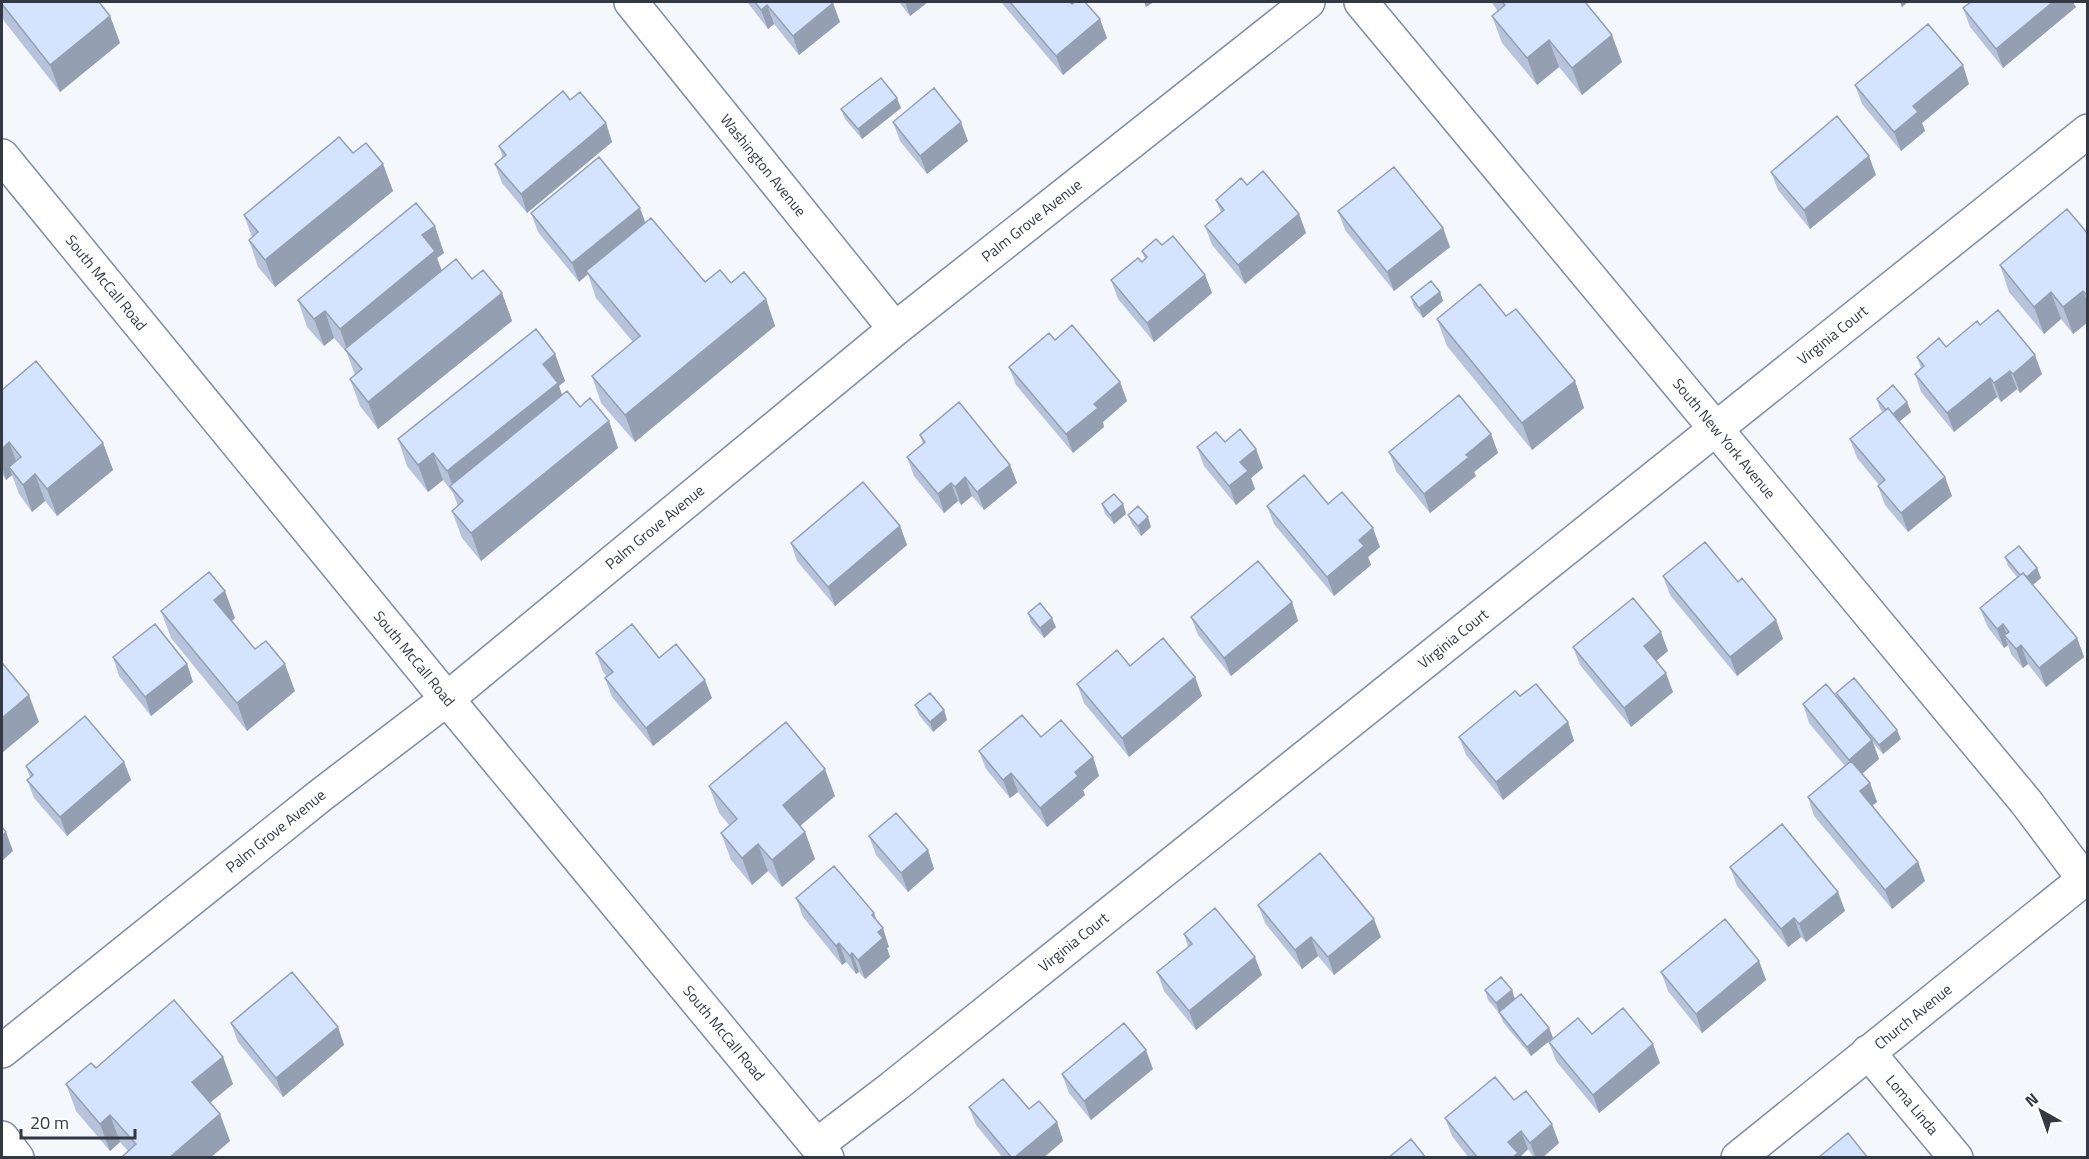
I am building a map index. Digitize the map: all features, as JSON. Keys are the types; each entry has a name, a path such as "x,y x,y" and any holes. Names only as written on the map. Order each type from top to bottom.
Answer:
{"street":[{"name":"Washington Avenue","path":"631,2 895,329"},
{"name":"Palm Grove Avenue","path":"2,1051 321,795 447,699 895,329 1308,2"},
{"name":"South New York Avenue","path":"1361,2 2026,802 2086,878"},
{"name":"Virginia Court","path":"822,1151 893,1087 2088,131"},
{"name":"South McCall Road","path":"2,156 447,699 822,1151"},
{"name":"Church Avenue","path":"1738,1158 2086,878"},
{"name":"Loma Linda","path":"1868,1052 1956,1158"},
{"path":"2,1138 17,1158"}],"building":[{"path":"2,2 99,2 110,16 50,65"},
{"path":"755,2 833,3 793,36 767,5 761,10"},
{"path":"1010,2 1070,2 1072,4 1085,2 1100,19 1056,56"},
{"path":"1502,2 1585,2 1612,35 1572,68 1549,40 1527,58 1492,16 1505,5"},
{"path":"1971,2 2053,2 1996,49 1963,8"},
{"path":"1928,24 1963,65 1913,106 1918,112 1894,132 1855,85"},
{"path":"881,78 897,98 858,129 841,109"},
{"path":"934,88 961,122 920,156 893,122"},
{"path":"563,91 570,100 580,92 606,123 521,194 495,164 506,155 499,146"},
{"path":"1837,116 1869,156 1804,210 1771,172"},
{"path":"339,137 353,153 366,143 383,164 265,260 249,240 258,232 244,215"},
{"path":"599,157 640,208 572,263 531,213"},
{"path":"1394,167 1443,228 1387,272 1338,211"},
{"path":"1263,171 1299,214 1238,265 1205,226 1224,210 1216,200 1241,178 1247,185"},
{"path":"416,203 435,226 422,235 435,251 340,329 325,311 314,319 298,300"},
{"path":"2067,209 2088,234 2088,296 2083,291 2063,307 2051,292 2034,307 2000,265"},
{"path":"651,218 705,282 720,270 731,283 744,272 766,299 625,415 592,376 640,336 586,271"},
{"path":"1173,236 1205,275 1147,323 1111,280 1138,258 1142,262 1147,257 1142,251 1156,239 1162,245"},
{"path":"456,259 472,279 483,270 502,293 368,402 350,379 362,369 345,349"},
{"path":"1431,281 1440,292 1419,308 1411,297"},
{"path":"1480,284 1506,316 1516,309 1575,381 1522,423 1437,319"},
{"path":"1998,310 2035,355 2013,374 2010,371 1994,383 1990,378 1947,413 1915,374 1924,366 1917,357 1939,338 1946,347 1977,321 1980,325"},
{"path":"1072,325 1120,382 1094,404 1098,408 1066,434 1009,367 1049,333 1055,340"},
{"path":"536,329 555,354 543,364 558,383 447,471 433,453 418,465 398,439"},
{"path":"36,361 103,443 47,489 35,474 23,485 9,467 21,457 9,442 2,449 2,390"},
{"path":"1893,385 1907,402 1893,414 1888,408 1886,410 1877,399"},
{"path":"567,391 580,407 590,398 609,421 471,533 452,511 463,501 450,486"},
{"path":"1459,395 1491,434 1466,455 1469,457 1424,494 1389,452"},
{"path":"959,402 1010,465 977,492 965,477 955,487 951,483 938,494 907,457 925,442 920,435"},
{"path":"1888,408 1945,477 1901,513 1878,486 1885,480 1850,439"},
{"path":"1240,429 1256,449 1240,462 1248,471 1229,486 1197,447 1216,432 1225,442"},
{"path":"1304,475 1328,504 1342,492 1373,528 1359,540 1364,546 1327,577 1267,506"},
{"path":"863,482 900,526 828,587 791,543"},
{"path":"1114,494 1123,504 1110,515 1102,504"},
{"path":"1138,506 1148,517 1138,526 1128,515"},
{"path":"1705,542 1738,582 1742,578 1776,620 1730,657 1663,576"},
{"path":"2019,546 2037,568 2027,577 2023,573 2020,575 2005,557"},
{"path":"1258,561 1292,602 1224,658 1191,617"},
{"path":"209,572 225,591 214,600 255,649 266,641 285,664 237,703 161,611"},
{"path":"2023,573 2077,638 2039,668 2021,645 2016,649 2004,635 2009,632 2003,624 1997,629 1980,608"},
{"path":"1633,598 1661,632 1644,646 1666,673 1624,708 1573,647"},
{"path":"1040,603 1052,618 1040,628 1028,613"},
{"path":"155,624 187,664 145,697 113,657"},
{"path":"632,624 659,658 676,644 705,680 646,728 605,678 613,672 596,653"},
{"path":"1163,638 1195,677 1122,738 1077,684 1117,650 1130,666"},
{"path":"3,664 29,695 2,718 2,666"},
{"path":"1854,678 1897,730 1879,745 1836,693"},
{"path":"1536,684 1568,722 1496,782 1459,737 1515,691 1520,696"},
{"path":"1826,684 1872,740 1849,760 1803,704"},
{"path":"930,693 944,710 930,722 915,705"},
{"path":"1022,715 1041,737 1061,720 1093,757 1075,772 1078,776 1040,808 1011,773 1003,780 979,751"},
{"path":"85,716 124,762 60,817 27,780 33,775 26,766"},
{"path":"786,722 825,769 783,805 805,832 772,860 758,844 742,858 721,833 737,819 709,786"},
{"path":"1851,761 1870,783 1860,791 1918,862 1885,890 1808,797"},
{"path":"896,813 928,850 901,873 869,836"},
{"path":"1782,824 1838,892 1799,924 1794,918 1781,929 1730,867"},
{"path":"1320,853 1374,919 1328,957 1311,937 1295,950 1258,905"},
{"path":"834,866 874,913 872,915 883,928 878,932 883,938 858,960 852,953 850,956 839,943 836,946 796,898"},
{"path":"1215,908 1255,957 1189,1011 1157,972 1192,944 1184,934"},
{"path":"1725,919 1759,961 1696,1014 1661,972"},
{"path":"292,972 338,1027 276,1078 231,1023"},
{"path":"1501,977 1512,990 1496,1003 1485,990"},
{"path":"1521,994 1549,1028 1527,1047 1499,1012"},
{"path":"174,1000 223,1057 192,1082 220,1114 169,1158 125,1158 123,1156 136,1144 110,1115 100,1124 66,1084 91,1063 96,1068"},
{"path":"1623,1008 1653,1044 1593,1095 1549,1042 1578,1018 1592,1034"},
{"path":"1124,1023 1146,1050 1084,1101 1062,1074"},
{"path":"1495,1077 1514,1100 1526,1091 1552,1124 1530,1143 1521,1131 1508,1142 1518,1153 1512,1158 1478,1158 1445,1118"},
{"path":"1003,1079 1029,1109 1039,1101 1057,1122 1014,1158 969,1107"},
{"path":"1848,1133 1868,1158 1818,1158"},
{"path":"1411,1139 1426,1158 1388,1158"}]}
